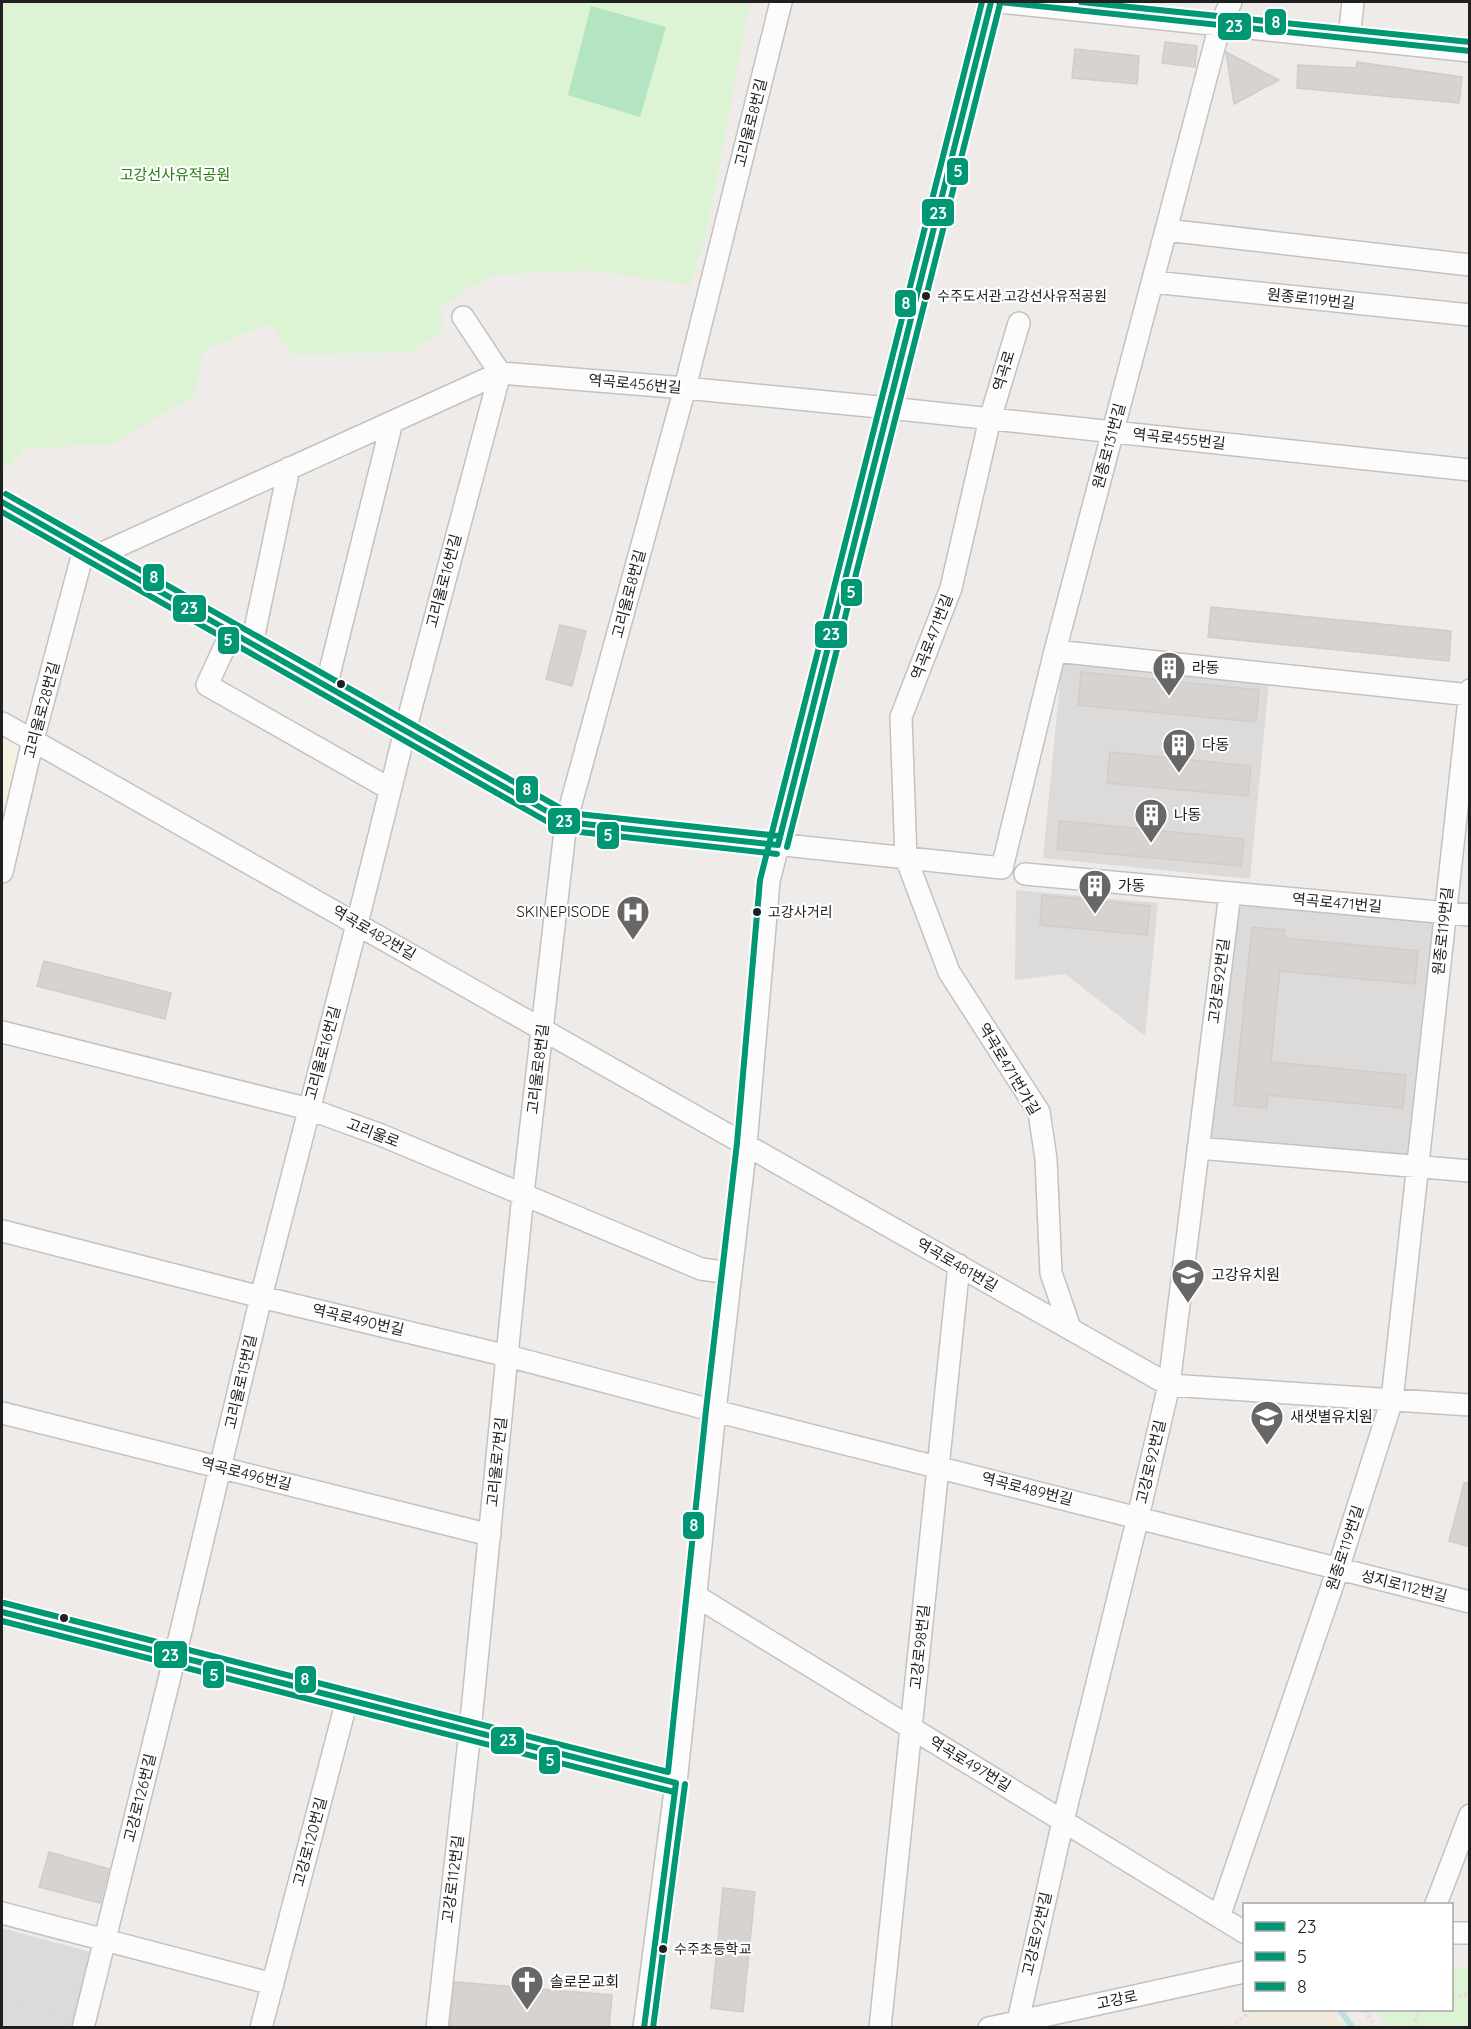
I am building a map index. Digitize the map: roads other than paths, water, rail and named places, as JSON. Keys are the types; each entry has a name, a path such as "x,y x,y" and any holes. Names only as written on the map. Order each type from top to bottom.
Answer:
{"street":[{"name":"고리울로8번길","path":"524,1194 566,822 685,388 781,2"},
{"path":"644,2028 676,1783 746,1144 769,881 991,2"},
{"path":"999,2 1470,51"},
{"name":"원종로131번길","path":"906,858 1002,868 1055,651 1166,230 1221,25 1231,2"},
{"path":"1349,38 1353,2"},
{"path":"1166,230 1470,265"},
{"name":"원종로119번길","path":"1153,282 1470,315"},
{"path":"463,317 500,373"},
{"name":"역곡로","path":"990,419 1019,323"},
{"name":"역곡로456번길","path":"90,552 289,468 500,373 889,408"},
{"name":"고리울로16번길","path":"309,1109 405,731 500,373"},
{"name":"역곡로455번길","path":"889,408 1470,470"},
{"name":"역곡로471번길","path":"906,858 902,717 951,588 990,419"},
{"path":"326,687 392,422"},
{"path":"252,644 289,468"},
{"path":"2,502 566,822 906,858"},
{"name":"고리울로28번길","path":"2,872 33,740 90,552"},
{"path":"231,633 207,685 390,789"},
{"path":"1055,651 1469,695"},
{"name":"원종로119번길","path":"1220,1917 1338,1569 1392,1400 1470,690"},
{"name":"역곡로482번길","path":"2,723 746,1144"},
{"name":"역곡로471번가길","path":"906,858 949,972 1039,1112 1046,1159 1051,1273 1070,1328"},
{"name":"역곡로471번길","path":"1025,874 1470,915"},
{"name":"고강로92번길","path":"1018,2021 1063,1821 1169,1385 1230,893"},
{"name":"고리울로","path":"2,1032 309,1109 381,1135 701,1269 731,1273"},
{"name":"고리울로15번길","path":"176,1656 261,1297 309,1109"},
{"name":"역곡로481번길","path":"746,1144 1169,1385"},
{"path":"1198,1148 1470,1171"},
{"name":"고리울로7번길","path":"470,1731 524,1194"},
{"name":"역곡로490번길","path":"2,1231 261,1297 507,1356 715,1411"},
{"name":"고강로98번길","path":"880,2028 958,1266"},
{"path":"1169,1385 1470,1405"},
{"name":"역곡로489번길","path":"715,1411 1338,1569"},
{"name":"역곡로496번길","path":"2,1413 490,1535"},
{"name":"성지로112번길","path":"1338,1569 1470,1602"},
{"name":"역곡로497번길","path":"696,1596 1243,1931"},
{"path":"2,1612 676,1783"},
{"name":"고강로126번길","path":"83,2028 176,1656"},
{"name":"고강로120번길","path":"261,2028 347,1700"},
{"name":"고강로112번길","path":"437,2028 470,1731"},
{"path":"1437,1903 1470,1815"},
{"path":"2,1913 273,1984"},
{"path":"1453,1934 1470,1933"},
{"name":"고강로","path":"989,2028 1243,1972"}],"waterway":[{"path":"1341,2011 1353,2028"}],"place":[{"name":"수주도서관.고강선사유적공원","path":"926,296"},
{"name":"라동","path":"1169,697"},
{"name":"다동","path":"1179,774"},
{"name":"나동","path":"1151,844"},
{"name":"고강사거리","path":"757,912"},
{"name":"가동","path":"1095,915"},
{"name":"SKINEPISODE","path":"633,941"},
{"name":"고강유치원","path":"1188,1304"},
{"name":"새샛별유치원","path":"1267,1446"},
{"name":"수주초등학교","path":"663,1949"},
{"name":"솔로몬교회","path":"527,2011"}],"park label":[{"name":"고강선사유적공원","path":"175,175"}]}
